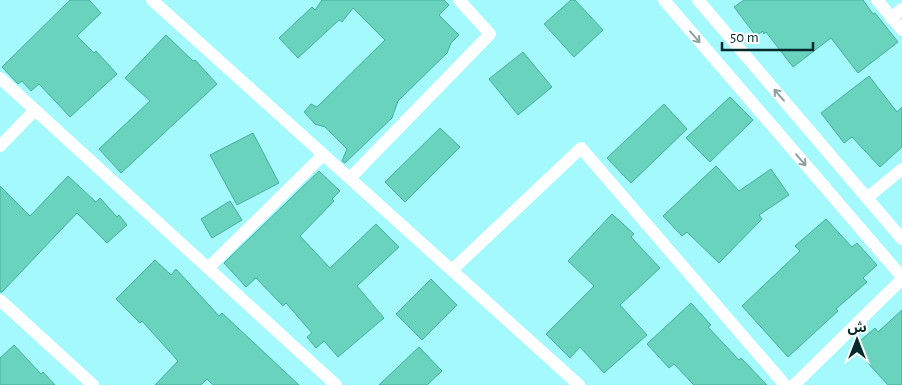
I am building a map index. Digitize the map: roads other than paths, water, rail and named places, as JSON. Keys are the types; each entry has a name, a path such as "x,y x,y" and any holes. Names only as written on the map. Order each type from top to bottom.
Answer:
{"street":[{"path":"152,0 579,385"},
{"path":"350,178 490,34 459,0"},
{"path":"664,0 902,278 794,385"},
{"path":"698,0 902,239"},
{"path":"877,0 902,30"},
{"path":"891,18 902,8"},
{"path":"0,78 336,385"},
{"path":"0,146 35,110"},
{"path":"452,270 581,148 785,385"},
{"path":"208,268 323,155"},
{"path":"867,198 902,169"},
{"path":"0,300 93,385"}]}
